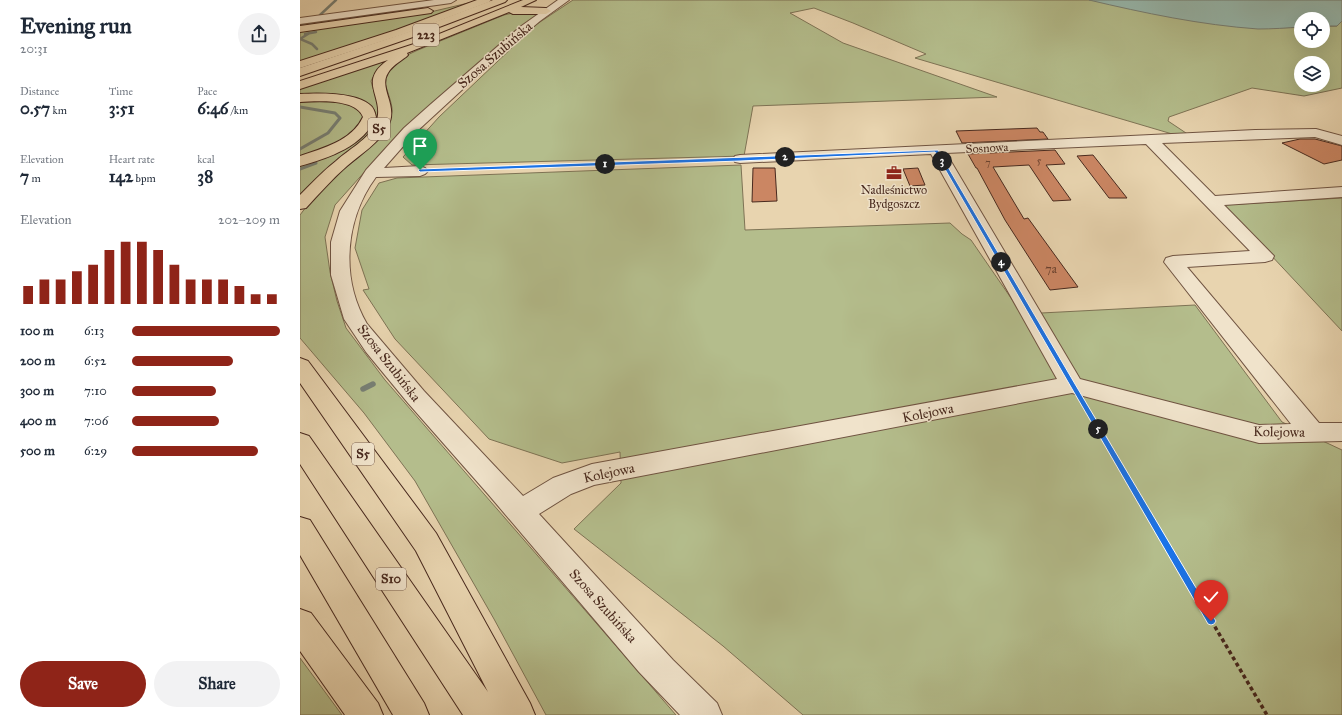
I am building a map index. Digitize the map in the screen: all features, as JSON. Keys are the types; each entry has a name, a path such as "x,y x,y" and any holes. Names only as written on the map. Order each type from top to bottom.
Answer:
{"main road":[{"path":"300,29 417,13 476,0"},
{"path":"300,65 400,32 486,0"},
{"name":"223","path":"300,72 409,35 502,0"},
{"name":"223","path":"300,79 440,30 516,0"},
{"path":"498,14 547,4"},
{"name":"S5","path":"300,204 317,186 372,137 381,126 386,115 386,107 377,82 382,72 393,61 421,45 498,14 547,4"},
{"path":"300,85 421,45"},
{"path":"300,98 341,99 355,102 364,106 369,113 368,120 364,128 355,136 332,149 300,161"},
{"name":"S5","path":"300,366 426,542 518,715"},
{"name":"S10","path":"300,443 483,715"},
{"path":"300,529 412,715"},
{"path":"300,624 366,715"}],"street":[{"path":"300,21 451,0"},
{"name":"Szosa Szubińska","path":"547,4 515,36 405,135 380,160 356,194 346,217 341,234 340,278 351,313 365,336 414,396 520,512 662,672 704,715"},
{"name":"Sosnowa","path":"740,159 1316,133 1342,141"},
{"path":"1150,140 1265,256 1173,262 1312,432"},
{"path":"936,151 1072,386"},
{"path":"371,173 420,170"},
{"path":"1211,202 1342,192"},
{"name":"Kolejowa","path":"520,512 562,486 592,476 1072,386 1259,434 1342,432"}],"path":[{"path":"420,170 740,159"},
{"path":"1072,386 1267,715"}],"green space":[{"path":"481,0 458,10 300,63 300,31 422,14"},
{"path":"573,0 1092,0 1275,28 1294,27 1294,48 1330,48 1330,26 1337,26 1342,21 1342,88 1330,91 1330,56 1294,56 1294,92 1323,92 1304,96 1252,88 1169,117 1168,121 1189,135 1179,136 915,58 926,54 814,8 790,13 843,43 997,97 753,106 744,156 412,165 403,157 439,117 537,24"},
{"path":"517,12 537,13 537,15 393,140 335,205 325,237 330,272 337,301 346,328 385,380 676,715 546,715 494,619 415,481 364,413 300,338 300,215 321,190 366,150 384,131 389,121 392,108 384,75 401,58 504,15"},
{"path":"395,55 381,66 371,81 380,108 380,117 376,125 358,147 300,198 300,164 366,132 373,122 376,114 372,107 361,100 300,96 300,88"},
{"path":"312,99 350,104 362,112 363,118 358,127 342,141 328,148 300,158 300,100"},
{"path":"741,165 745,230 950,223 971,240 1022,314 1195,305 1282,422 1342,450 1342,715 803,715 723,646 574,529 621,483 620,452 562,463 489,439 395,339 363,290 369,289 355,248 362,210 379,183 397,178"},
{"path":"1342,198 1342,331 1224,205"},
{"path":"300,658 342,715 300,715"}],"water":[{"path":"1089,0 1342,0 1342,21 1337,26 1330,26 1330,12 1294,12 1294,28 1258,29 1215,25"}],"building":[{"path":"1037,128 1040,132 1043,132 1048,139 962,143 956,131"},
{"path":"1300,139 1315,139 1342,146 1342,160 1324,164 1282,143"},
{"path":"1055,150 1065,164 1046,165 1071,200 1053,201 1029,165 993,167 1024,219 1028,218 1078,287 1050,290 1005,220 968,154"},
{"path":"1093,155 1127,198 1109,198 1077,156"},
{"path":"753,168 775,168 777,201 752,202"},
{"path":"918,168 925,185 910,186 903,169"}],"waterway":[{"path":"320,15 336,0"},
{"path":"300,24 421,8"},
{"path":"305,34 316,32"},
{"path":"308,34 300,39 312,44 317,49"},
{"path":"300,107 335,113 340,118 328,133 300,149"},
{"path":"300,169 316,163"},
{"path":"363,389 373,384"}],"place":[{"name":"Nadleśnictwo Bydgoszcz","path":"894,173"}],"route":[{"path":"420,170 936,151 1072,386 1211,621"}]}
